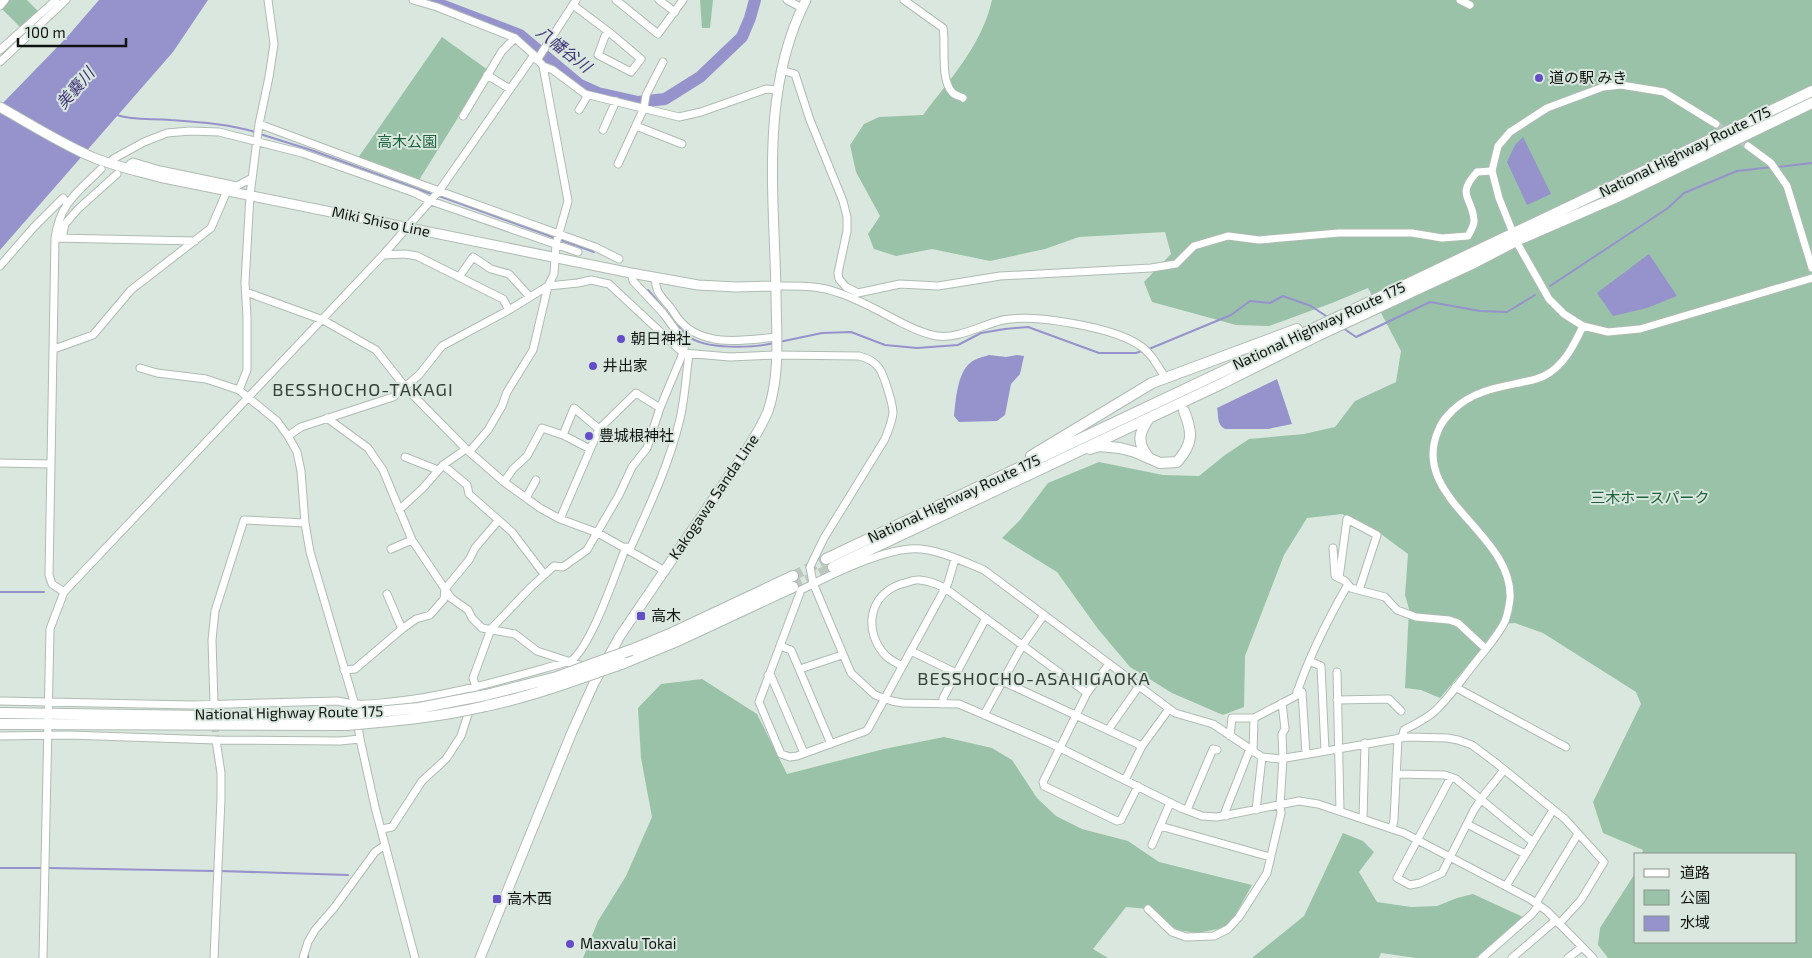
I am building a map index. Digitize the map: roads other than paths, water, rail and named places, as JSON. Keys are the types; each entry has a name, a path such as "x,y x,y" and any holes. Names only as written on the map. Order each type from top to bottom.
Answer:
{"highway":[{"name":"National Highway Route 175","path":"1812,91 1515,237 1472,264 1318,335 1150,417 830,563 1011,472 1338,316 1468,256 1515,237 1615,198 1812,103"},
{"path":"1011,472 1025,459 1054,444 1152,383 1312,323 1338,316"},
{"path":"1165,377 1172,388"},
{"path":"1051,463 1099,446 1135,452 1160,463 1177,462 1185,453 1191,439 1184,411"},
{"path":"1149,459 1143,451 1140,439 1141,431 1150,417"},
{"name":"National Highway Route 175","path":"0,713 346,720 420,708 486,695 557,677 632,650 672,633 793,576"},
{"name":"National Highway Route 175","path":"0,724 47,725 419,718 487,706 560,685 624,663 675,642 793,587"}],"main road":[{"name":"Kakogawa Sanda Line","path":"480,958 572,732 594,683 620,636 756,435 768,411 776,374 773,137 777,90 790,38 804,4"},
{"name":"Miki Shiso Line","path":"0,107 92,157 135,171 631,273 698,285 736,287 776,286"}],"street":[{"path":"0,6 5,0"},
{"path":"0,50 56,0"},
{"path":"0,62 66,0"},
{"path":"239,390 247,370 245,283 250,195 256,140 274,44 268,0"},
{"path":"399,510 441,468 468,450 488,430 502,406 507,392 533,350 548,286 554,274 556,244 568,201 543,66 515,38 438,3 413,0"},
{"path":"616,0 658,34 683,0"},
{"path":"659,0 675,12"},
{"path":"788,0 804,4"},
{"path":"904,0 943,28 945,38 945,73 948,85 953,93 963,98"},
{"path":"1460,0 1470,5"},
{"path":"43,958 50,629 64,592 383,255 431,201 510,89 544,49 574,2 641,59 631,72 598,55 609,32"},
{"path":"463,116 502,51 515,38"},
{"path":"618,164 644,108 646,95 662,62"},
{"path":"543,66 553,70 584,94 679,117 701,112 766,89 777,90"},
{"path":"781,70 795,74 810,120 843,201 847,217 847,231 838,273 839,279 846,287 855,292 900,284 938,286 1000,276 1151,268 1176,264 1194,246 1228,236 1260,240 1339,233 1412,234 1442,238 1468,236 1474,222 1466,188 1468,181 1477,172 1492,171"},
{"path":"487,75 510,89"},
{"path":"1716,124 1664,92 1621,84 1603,87 1547,108 1510,132 1498,146 1492,171 1499,198 1515,237 1549,299 1564,314 1583,326 1608,332 1640,329 1812,278"},
{"path":"579,110 588,94"},
{"path":"603,130 616,101"},
{"path":"259,125 595,247 619,260"},
{"path":"636,126 682,144"},
{"path":"113,159 159,136 190,131 218,132 302,153 415,193 431,201 578,252"},
{"path":"1748,146 1771,163 1787,186 1812,268"},
{"path":"130,164 133,162 160,170 237,186 252,178"},
{"path":"64,592 52,584 49,575 58,220 67,203 101,169"},
{"path":"59,238 65,224 85,202 117,174"},
{"path":"54,349 93,335 131,290 211,228 227,191"},
{"path":"0,266 34,227 63,198 67,203"},
{"path":"59,238 195,242"},
{"path":"383,255 405,254 417,256 503,299 509,310"},
{"path":"459,277 473,257 491,269 509,274 530,297"},
{"path":"0,701 214,704 337,701 355,705 413,700 476,687 571,661 579,656 598,619 628,548 656,493 680,418 686,354 685,343 662,312 633,281 631,273"},
{"path":"656,277 656,290 682,324 698,334 732,341 776,344 859,356 870,360 880,368 893,410 892,422 885,439 824,538 810,567 814,583 842,655 851,672 875,695 903,703 959,704 1060,748 1170,803 1202,816 1226,816 1299,801 1318,804 1392,829 1538,904 1593,958"},
{"path":"288,436 301,427 393,397 406,388 419,375 442,346 509,310 548,286 591,280 608,284 686,354 730,358 776,344"},
{"path":"776,286 814,286 839,293 916,330 937,336 954,335 1004,320 1028,318 1059,321 1119,334 1141,345 1165,377"},
{"path":"864,304 869,295 868,291"},
{"path":"246,292 321,319 376,350 406,388 468,450 504,482 560,519 598,533 665,570"},
{"path":"1392,829 1400,738 1404,730 1436,710 1486,649 1505,621 1510,592 1509,580 1504,565 1494,550 1446,493 1438,480 1433,463 1433,446 1438,430 1446,417 1460,403 1472,395 1545,376 1557,366 1570,350 1583,326"},
{"path":"382,829 392,827 422,781 446,759 461,736 468,716 472,693 476,687 474,678 491,629 544,574 554,566 563,567 587,550 598,533 632,467 647,448 660,408 686,354"},
{"path":"140,368 157,373 206,379 239,390 277,421 297,452 301,471 305,523 310,552 355,705 360,739 385,845 415,958"},
{"path":"560,519 598,429 636,393 660,408"},
{"path":"563,436 574,408 598,429"},
{"path":"327,418 368,448 383,470 412,540 451,598 468,610 472,618 482,628 515,634 537,651 589,668"},
{"path":"504,482 513,468 527,456 542,428 590,449"},
{"path":"405,457 441,468 467,485 469,494 512,532 544,574"},
{"path":"0,463 51,464"},
{"path":"526,498 536,480"},
{"path":"1339,578 1347,519 1377,535 1359,590"},
{"path":"214,704 212,640 214,611 244,520 305,523"},
{"path":"344,670 355,669 402,629 416,619 430,615 444,599 445,589 469,560 475,548 498,521"},
{"path":"391,549 412,540"},
{"path":"1333,548 1335,576 1345,581 1349,586 1385,597 1397,610 1416,617 1449,620 1458,623 1486,649"},
{"path":"955,559 945,588 866,731 790,757 781,754 759,702 801,590 890,553 910,549 928,550 955,559 984,570 1169,709 1175,713 1213,724 1262,757 1283,759 1400,738 1447,738 1472,746 1553,810 1604,862 1581,900 1558,922 1512,958"},
{"path":"902,666 884,654 872,626 871,618 885,591 918,579 945,588 1087,693"},
{"path":"1230,736 1232,718 1254,718 1296,696 1309,661 1342,594 1349,586"},
{"path":"387,594 402,629"},
{"path":"984,715 1022,646 1044,615"},
{"path":"943,704 943,698 986,618"},
{"path":"780,646 791,650 831,744"},
{"path":"911,650 956,673"},
{"path":"800,669 842,655"},
{"path":"1309,661 1321,666 1325,751"},
{"path":"1109,664 1087,693 1043,782 1044,786 1117,821 1121,820 1138,786"},
{"path":"1337,672 1340,812"},
{"path":"768,676 771,676 804,753"},
{"path":"1002,681 1142,746"},
{"path":"1108,730 1139,686"},
{"path":"1455,687 1566,747"},
{"path":"1297,691 1302,692 1306,754"},
{"path":"1337,700 1389,700 1401,711"},
{"path":"1148,909 1172,932 1186,937 1214,936 1228,929 1239,917 1267,873 1281,813 1282,734 1285,729 1282,703"},
{"path":"1125,780 1142,746 1169,709"},
{"path":"1226,816 1225,812 1252,750 1254,718"},
{"path":"0,736 68,735 216,740 360,739"},
{"path":"214,958 221,799 221,773 216,740"},
{"path":"1363,819 1365,744"},
{"path":"1187,810 1212,749 1217,750"},
{"path":"1256,810 1262,757"},
{"path":"1450,777 1397,878 1410,885 1420,883 1442,873 1481,799 1504,770"},
{"path":"1396,774 1444,775 1456,779 1533,842"},
{"path":"1152,845 1170,803"},
{"path":"1506,886 1553,810"},
{"path":"1467,824 1526,854"},
{"path":"1160,826 1270,857"},
{"path":"1482,958 1532,914 1578,834"},
{"path":"303,958 308,942 315,930 334,908 375,852 385,845"},
{"path":"1568,958 1582,947"}],"water":[{"name":"美嚢川","path":"99,0 208,0 173,52 0,250 0,106 67,37"},
{"path":"1523,137 1551,194 1527,205 1507,162 1515,145"},
{"path":"1649,254 1677,296 1647,308 1613,316 1597,293"},
{"path":"989,355 1006,357 1024,356 1020,374 1011,384 1005,415 997,421 959,422 954,416 962,374 972,361"},
{"path":"1277,379 1292,424 1268,429 1225,429 1220,425 1217,408"}],"waterway":[{"name":"八幡谷川","path":"428,0 520,35 580,85 598,93 638,102 665,99 700,77 742,37 755,0"},
{"path":"117,115 137,119 164,119 213,124 255,132"},
{"path":"260,134 311,150 434,195"},
{"path":"1777,167 1812,163"},
{"path":"1550,286 1668,208 1684,193 1737,171 1772,167"},
{"path":"439,196 594,252"},
{"path":"648,290 677,325 696,341 730,347 774,343"},
{"path":"1343,328 1356,337 1430,302 1480,311 1507,312 1535,295"},
{"path":"1149,349 1231,315 1250,301 1270,303 1283,296 1311,306 1329,318"},
{"path":"779,342 822,333 851,332 885,345 917,348 958,345 981,333 1028,327 1099,353 1136,353 1142,351"},
{"path":"0,592 44,592"},
{"path":"0,868 43,868"},
{"path":"48,868 215,871"},
{"path":"220,871 348,875"},
{"path":"308,952 308,958"}],"tunnel":[{"path":"1716,124 1748,146"},
{"path":"793,576 826,559"},
{"path":"793,587 833,567"},
{"path":"214,704 216,740"}],"place":[{"name":"道の駅 みき","path":"1539,78"},
{"name":"朝日神社","path":"621,339"},
{"name":"井出家","path":"593,366"},
{"name":"豊城根神社","path":"589,436"},
{"name":"高木","path":"641,616"},
{"name":"高木西","path":"497,899"},
{"name":"Maxvalu Tokai","path":"570,944"}],"district":[{"name":"BESSHOCHO-TAKAGI","path":"363,390"},
{"name":"BESSHOCHO-ASAHIGAOKA","path":"1034,679"}],"park label":[{"name":"高木公園","path":"407,142"},
{"name":"三木ホースパーク","path":"1650,498"}]}
